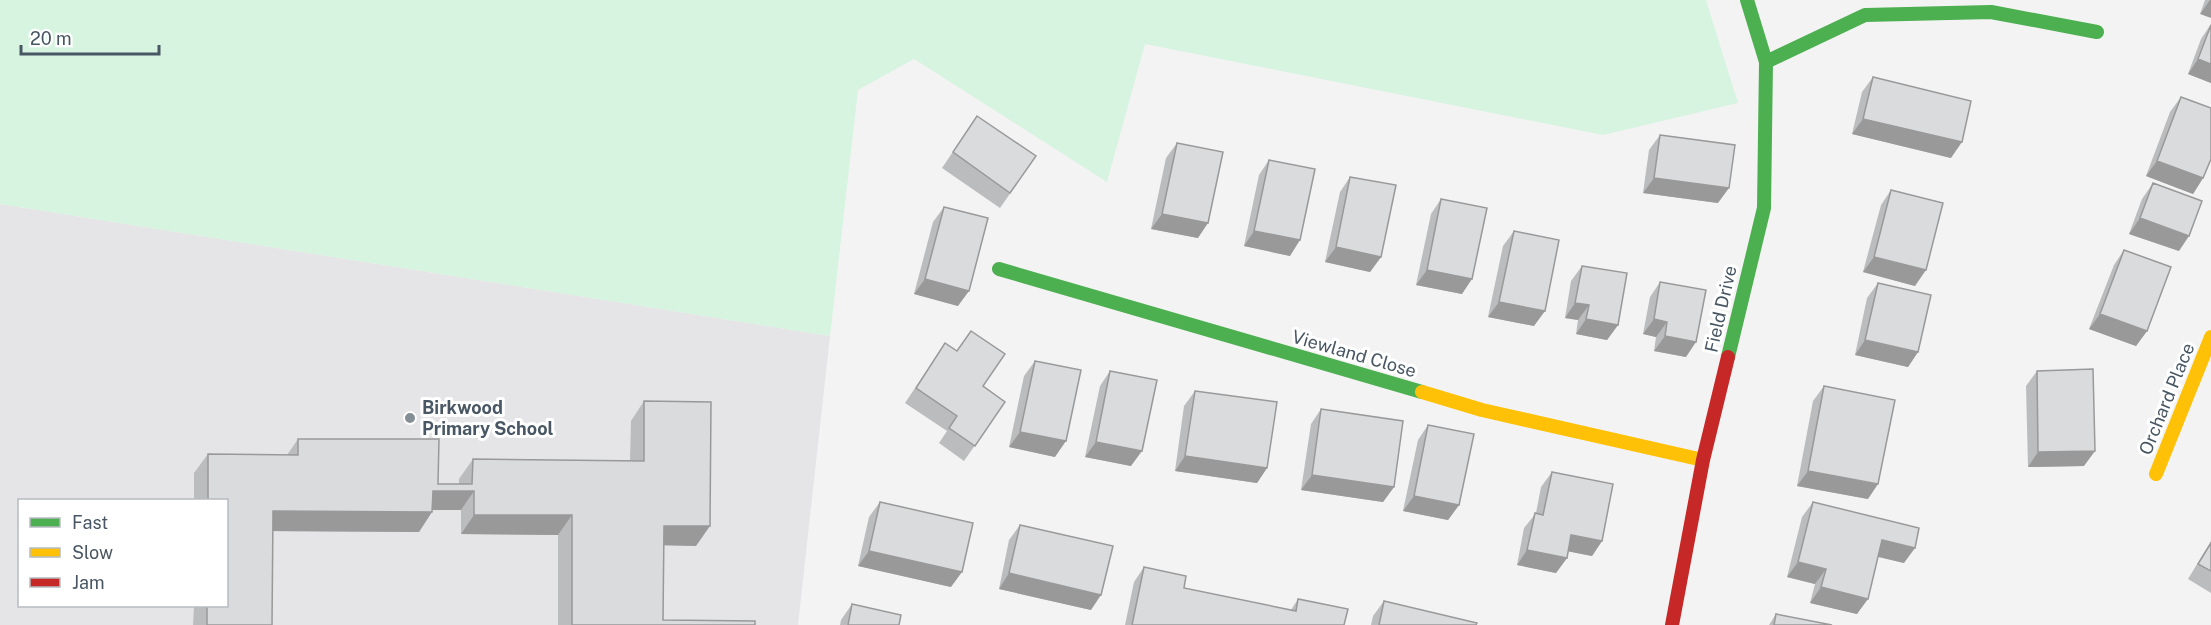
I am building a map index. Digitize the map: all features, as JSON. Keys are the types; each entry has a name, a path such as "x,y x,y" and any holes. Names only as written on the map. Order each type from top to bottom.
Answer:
{"street":[{"name":"Field Drive","path":"1672,625 1703,460 1764,208 1766,62 1747,0"},
{"path":"1766,62 1865,15 1990,12 2097,32"},
{"name":"Viewland Close","path":"999,269 1482,410 1703,460"},
{"name":"Orchard Place","path":"2156,474 2211,337"}],"shaded area":[{"name":"Birkwood Primary School","path":"0,204 830,336 798,625 0,625"}],"green space":[{"path":"0,0 1706,0 1738,103 1603,135 1145,44 1107,182 914,59 858,90 830,336 0,204"}],"building":[{"path":"2211,25 2211,64 2198,59"},
{"path":"1873,77 1971,101 1962,142 1863,119"},
{"path":"2181,97 2211,108 2211,159 2203,178 2157,161"},
{"path":"977,116 1036,156 1010,193 953,152"},
{"path":"1660,135 1735,145 1729,188 1654,178"},
{"path":"1177,143 1223,152 1208,223 1162,214"},
{"path":"1269,160 1315,169 1300,240 1254,231"},
{"path":"1350,177 1396,185 1381,257 1336,247"},
{"path":"2153,183 2202,201 2189,236 2140,218"},
{"path":"1891,190 1943,203 1926,270 1874,257"},
{"path":"1441,199 1487,208 1472,279 1427,270"},
{"path":"944,207 988,218 969,291 925,279"},
{"path":"1514,231 1559,240 1545,311 1499,302"},
{"path":"2124,250 2171,267 2147,331 2100,314"},
{"path":"1582,266 1627,273 1618,325 1586,319 1589,305 1575,303"},
{"path":"1660,282 1706,290 1696,342 1665,336 1667,322 1654,319"},
{"path":"1878,283 1931,295 1918,352 1865,340"},
{"path":"971,331 1005,354 983,386 1005,402 975,446 949,428 957,416 916,388 945,343 957,351"},
{"path":"1035,361 1081,370 1066,441 1020,432"},
{"path":"2093,369 2095,451 2038,452 2037,371"},
{"path":"1110,371 1157,380 1142,451 1096,442"},
{"path":"1824,386 1895,400 1878,484 1808,471"},
{"path":"1195,391 1277,402 1267,468 1185,456"},
{"path":"644,401 711,402 710,526 664,526 663,620 755,621 755,625 572,625 572,515 474,515 474,491 433,491 432,512 273,511 272,625 207,625 207,607 228,607 228,499 208,499 208,454 298,455 298,439 439,439 438,484 472,484 473,459 644,461"},
{"path":"1321,409 1403,421 1394,487 1312,475"},
{"path":"1428,425 1474,434 1459,505 1414,496"},
{"path":"1552,472 1613,484 1602,541 1571,535 1567,558 1527,550 1535,513 1543,515"},
{"path":"880,502 973,523 962,572 869,551"},
{"path":"1813,502 1919,528 1915,548 1882,540 1868,599 1821,587 1826,569 1798,562"},
{"path":"1020,525 1113,546 1101,595 1009,573"},
{"path":"2211,543 2211,571 2198,564"},
{"path":"1144,567 1186,576 1184,588 1296,611 1298,599 1348,609 1344,625 1132,625"},
{"path":"1384,601 1477,623 1476,625 1379,625"},
{"path":"852,604 901,615 899,625 848,625"},
{"path":"1776,614 1832,625 1774,625"}],"traffic: fast":[{"path":"1728,357 1764,208 1766,62 1747,0"},
{"path":"1766,62 1865,15 1991,12 2097,32"},
{"path":"999,269 1422,392"}],"traffic: slow":[{"path":"2156,474 2211,337"},
{"path":"1422,392 1482,410 1703,460"}],"traffic: jam":[{"path":"1672,625 1703,460 1728,357"}],"place":[{"name":"Birkwood Primary School","path":"410,418"}]}
